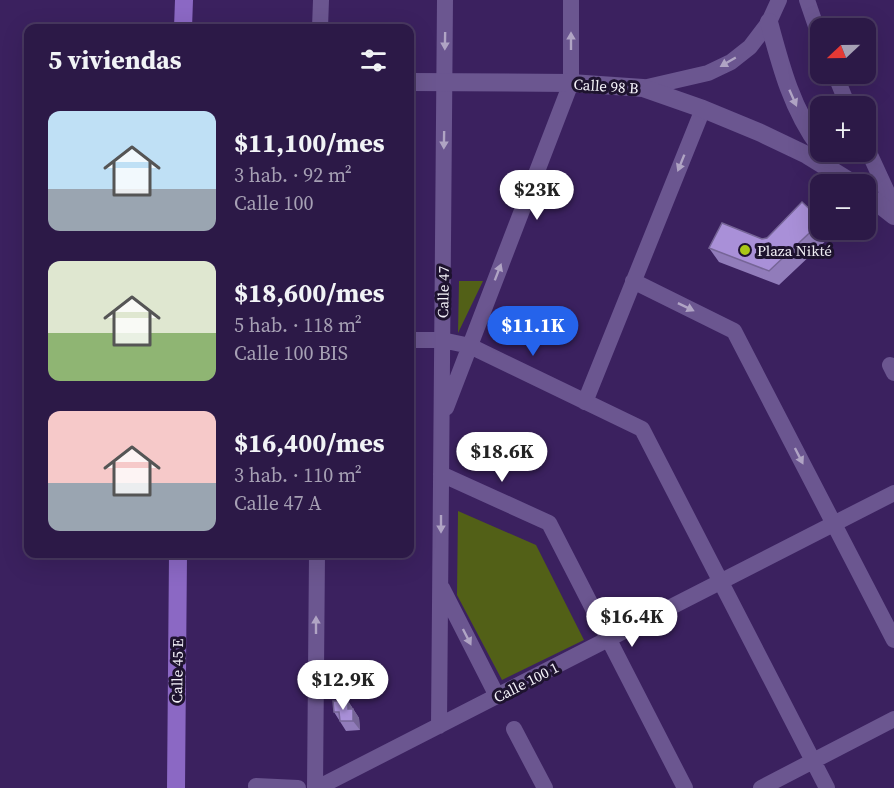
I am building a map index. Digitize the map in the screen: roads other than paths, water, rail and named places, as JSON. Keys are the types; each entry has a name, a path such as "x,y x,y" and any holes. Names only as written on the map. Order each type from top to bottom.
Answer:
{"main road":[{"path":"183,24 184,0"},
{"name":"Calle 45 E","path":"176,788 178,558"}],"street":[{"path":"320,24 321,0"},
{"name":"Calle 47","path":"439,726 445,0"},
{"path":"442,419 571,83 571,0"},
{"path":"643,88 708,73 731,62 750,47 769,22 779,0"},
{"path":"807,0 813,18"},
{"path":"769,22 789,91 810,131"},
{"name":"Calle 98 B","path":"414,82 571,83 643,88 761,133 807,155 837,174"},
{"path":"585,402 703,109"},
{"path":"833,162 843,174"},
{"path":"873,162 894,207"},
{"path":"876,202 894,216"},
{"path":"633,281 734,331 894,640"},
{"path":"414,340 442,340 470,346 642,429 827,788"},
{"path":"441,474 549,523 685,788"},
{"name":"Calle 100 1","path":"316,788 894,493"},
{"path":"316,788 317,558"},
{"name":"Calle 47","path":"440,585 497,696"},
{"path":"761,788 894,720"},
{"path":"514,729 544,788"},
{"path":"256,786 298,788"}],"place":[{"name":"Plaza Nikté","path":"745,250"}]}
